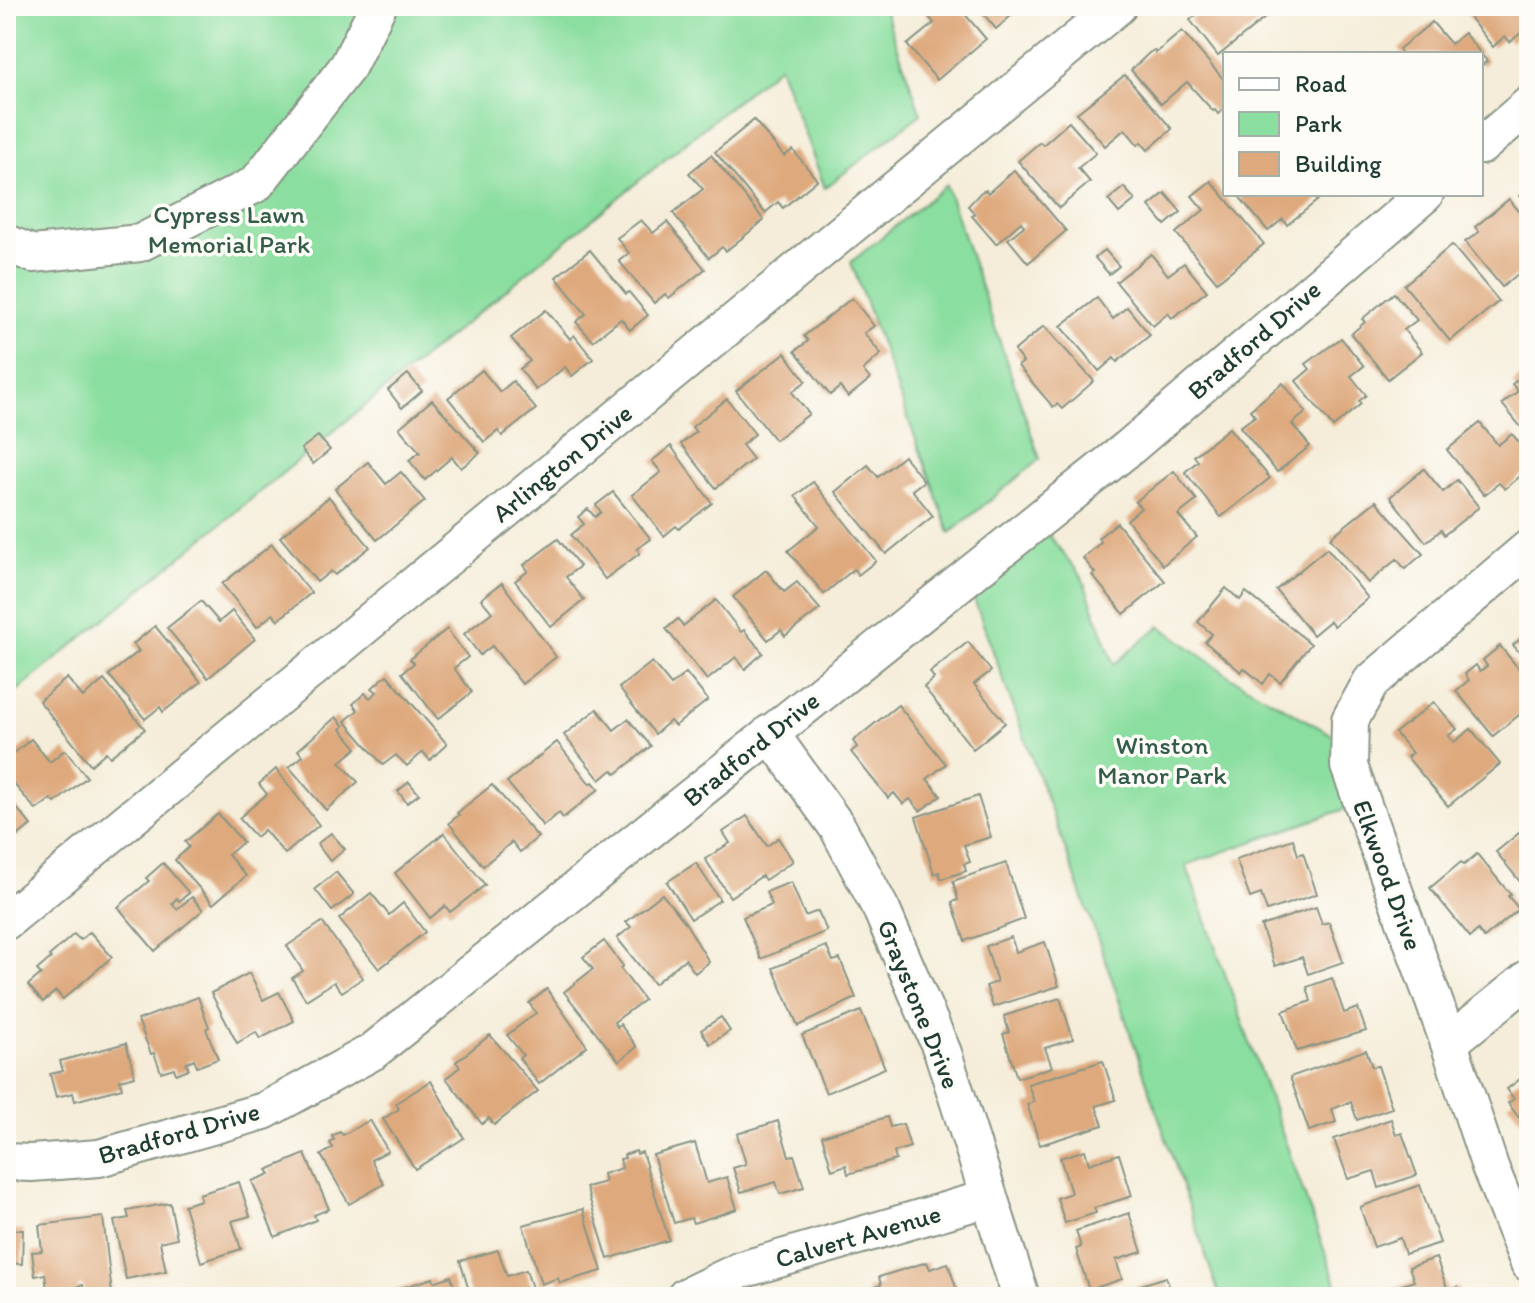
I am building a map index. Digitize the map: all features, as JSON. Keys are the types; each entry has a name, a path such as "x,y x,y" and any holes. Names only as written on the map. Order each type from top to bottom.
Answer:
{"street":[{"path":"15,253 140,243 256,184 348,66 378,6"},
{"name":"Arlington Drive","path":"6,921 1118,6"},
{"path":"1483,144 1529,105"},
{"name":"Bradford Drive","path":"6,1162 99,1158 264,1111 372,1052 1131,446 1423,196"},
{"name":"Elkwood Drive","path":"1529,548 1371,682 1350,720 1349,766 1449,1043 1490,1167 1529,1263"},
{"name":"Graystone Drive","path":"770,733 838,828 882,911 943,1053 1021,1297"},
{"path":"1449,1043 1529,978"},
{"name":"Calvert Avenue","path":"685,1297 741,1270 989,1198"}],"green space":[{"name":"Cypress Lawn Memorial Park","path":"6,6 883,6 921,114 825,188 779,66 6,700"},
{"path":"946,185 1040,459 950,533 851,262"},
{"name":"Winston Manor Park","path":"1047,513 1050,537 1082,577 1114,664 1160,626 1232,678 1350,745 1362,803 1186,865 1341,1297 1220,1297 1103,953 966,577"}],"building":[{"path":"920,6 958,6 986,39 937,80 907,45 934,23"},
{"path":"977,6 1022,6 996,29"},
{"path":"1207,6 1257,6 1266,17 1218,56 1190,20"},
{"path":"1460,6 1529,6 1529,26 1510,42 1505,36 1493,47"},
{"path":"1432,22 1451,44 1464,33 1480,52 1401,52 1399,49"},
{"path":"1182,31 1223,79 1223,110 1218,114 1213,111 1187,82 1161,104 1131,70 1149,53 1154,50 1156,53"},
{"path":"1125,75 1172,129 1148,150 1141,142 1138,145 1125,129 1105,146 1077,113"},
{"path":"754,120 784,156 793,150 817,180 783,208 778,202 765,213 715,152"},
{"path":"1069,122 1096,153 1078,168 1090,182 1059,208 1018,161 1040,142 1043,145"},
{"path":"711,155 764,220 726,251 722,247 709,258 673,213 703,189 689,173"},
{"path":"1014,170 1066,231 1028,263 1008,239 1024,226 1021,222 996,244 972,216 975,214 968,206 981,192 986,190 988,193"},
{"path":"1211,181 1264,244 1217,282 1176,233 1204,210 1192,196"},
{"path":"1124,187 1135,200 1119,213 1108,200"},
{"path":"1529,189 1529,207 1520,196"},
{"path":"1165,193 1181,212 1165,225 1149,206"},
{"path":"1239,196 1315,196 1318,200 1287,225 1283,219 1268,231"},
{"path":"1509,199 1529,223 1529,265 1502,287 1465,242 1479,232 1475,227"},
{"path":"641,220 653,233 667,222 705,269 669,298 665,294 654,303 619,261 629,253 617,238"},
{"path":"1452,245 1499,301 1450,341 1404,285"},
{"path":"590,250 626,294 629,292 648,315 630,330 621,319 593,341 576,322 586,314 556,277"},
{"path":"1105,250 1119,266 1109,274 1095,258"},
{"path":"1151,254 1168,275 1184,263 1207,291 1172,318 1168,313 1153,326 1116,282"},
{"path":"1394,293 1417,320 1404,330 1422,352 1388,379 1351,334 1365,322 1362,319"},
{"path":"852,298 874,326 864,333 881,354 863,370 870,379 848,397 840,387 830,395 795,351 808,341 804,336"},
{"path":"1097,298 1113,319 1127,307 1150,335 1117,362 1114,358 1099,371 1061,326"},
{"path":"546,310 570,339 574,335 593,359 572,376 565,367 536,390 520,369 530,361 511,338"},
{"path":"1044,326 1094,381 1062,409 1057,404 1053,407 1018,366 1023,362 1014,351"},
{"path":"1341,338 1364,366 1351,376 1366,395 1359,401 1361,404 1333,427 1296,381 1310,369 1306,364"},
{"path":"785,353 806,381 792,392 809,414 775,440 736,391"},
{"path":"482,370 500,392 513,381 536,409 502,436 498,431 484,442 448,398"},
{"path":"1529,370 1529,437 1502,404 1518,391 1512,384"},
{"path":"408,374 422,391 402,408 388,390"},
{"path":"1283,383 1306,412 1292,424 1310,446 1277,472 1240,427 1255,416 1250,410"},
{"path":"727,399 755,434 742,445 753,459 716,488 681,444 696,432 692,427"},
{"path":"432,400 480,453 461,468 452,457 425,480 409,460 420,452 399,428"},
{"path":"1480,423 1498,445 1512,434 1529,454 1529,469 1505,489 1499,483 1484,495 1447,450"},
{"path":"1229,428 1270,478 1221,517 1185,472 1198,461 1194,456"},
{"path":"318,436 330,450 313,464 301,449"},
{"path":"671,446 712,503 679,529 676,526 664,536 632,495 661,472 652,461"},
{"path":"904,456 924,481 912,490 933,516 886,554 835,492 868,465 878,477"},
{"path":"368,462 386,484 401,472 425,501 377,540 335,489"},
{"path":"1424,469 1443,492 1457,480 1479,507 1444,535 1441,530 1426,542 1390,497"},
{"path":"1174,471 1197,500 1178,515 1197,537 1163,565 1127,520 1141,508 1135,502"},
{"path":"813,482 876,561 858,575 854,569 824,594 788,551 819,526 795,496"},
{"path":"613,492 651,539 637,549 640,553 605,579 571,535 584,524 578,517 588,509 595,517 601,512 596,505"},
{"path":"329,497 370,547 335,575 331,571 317,582 280,537"},
{"path":"1376,501 1423,554 1405,569 1397,559 1368,583 1330,538"},
{"path":"1117,523 1165,581 1124,614 1092,575 1095,573 1083,558 1101,542 1098,538"},
{"path":"558,539 580,566 566,577 584,600 551,627 515,581 528,571 524,565"},
{"path":"272,544 311,593 278,620 273,614 257,627 222,584"},
{"path":"1327,548 1368,598 1334,626 1330,621 1313,635 1276,590"},
{"path":"766,570 784,592 797,582 820,609 785,636 781,630 768,640 733,597"},
{"path":"502,583 556,657 522,684 492,646 480,655 464,634 492,612 481,599"},
{"path":"1226,588 1240,600 1246,592 1311,644 1280,682 1270,674 1263,684 1244,668 1241,672 1205,642 1212,634 1198,622"},
{"path":"716,600 741,632 744,630 763,653 745,669 736,657 707,680 666,629 678,619 683,626"},
{"path":"201,601 219,622 232,611 255,639 208,678 167,628"},
{"path":"155,626 201,682 163,712 160,707 145,719 109,675 139,651 133,644"},
{"path":"447,629 468,657 454,668 472,692 438,719 402,673 414,663 410,659"},
{"path":"1529,632 1529,664 1513,645"},
{"path":"968,642 991,671 974,684 1005,723 973,749 924,687 934,678 930,672"},
{"path":"1500,646 1529,681 1529,707 1493,736 1456,691 1469,680 1465,674 1476,665 1480,671 1487,666 1483,660"},
{"path":"652,662 671,685 686,673 708,700 675,726 670,721 655,734 619,688"},
{"path":"387,675 447,744 430,760 423,752 407,766 396,755 383,765 345,721 358,710 353,704 365,693 370,698 377,692 372,688"},
{"path":"67,678 83,697 104,680 145,729 110,757 106,752 91,765 39,701"},
{"path":"1434,702 1457,729 1448,736 1454,742 1471,729 1500,764 1448,806 1407,757 1412,753 1395,733"},
{"path":"898,705 946,764 927,779 941,796 920,811 910,799 903,804 894,793 888,798 851,752 857,747 853,741"},
{"path":"597,709 614,730 628,719 651,746 616,774 612,770 600,780 564,735"},
{"path":"336,717 344,726 341,729 357,748 340,762 358,782 326,810 289,767 303,756 298,750"},
{"path":"31,739 50,762 65,750 87,777 55,803 51,799 36,810 6,775 6,760"},
{"path":"557,742 590,784 593,782 599,789 563,818 559,813 543,826 507,782"},
{"path":"276,769 319,825 285,854 264,830 256,837 239,818 267,794 259,784"},
{"path":"409,782 419,794 407,803 398,791"},
{"path":"492,785 538,837 520,852 512,842 483,866 449,823"},
{"path":"6,795 31,825 15,838 11,833 6,836"},
{"path":"978,796 991,837 964,845 970,862 964,864 966,871 941,879 939,872 934,874 916,817"},
{"path":"218,814 243,842 228,855 246,876 213,904 175,860 189,847 185,842"},
{"path":"1529,814 1529,893 1496,852 1525,828 1520,822"},
{"path":"747,816 767,846 778,838 793,861 765,880 762,876 730,897 705,859 730,843 723,832"},
{"path":"331,833 345,849 330,861 317,844"},
{"path":"444,833 485,885 450,912 445,906 430,918 395,873"},
{"path":"1293,839 1298,855 1303,853 1317,894 1267,911 1261,894 1250,898 1236,859"},
{"path":"1477,854 1519,909 1484,938 1478,930 1470,937 1430,888 1461,862 1464,865"},
{"path":"163,863 189,893 172,903 177,909 192,897 203,910 155,951 118,907 149,881 146,878"},
{"path":"696,863 720,900 691,919 667,882"},
{"path":"1006,863 1024,919 965,941 952,902 958,900 953,881"},
{"path":"336,872 354,894 332,911 315,889"},
{"path":"791,882 805,916 818,911 827,931 761,959 743,917 772,905 766,892"},
{"path":"371,893 389,915 403,903 425,932 379,969 339,919"},
{"path":"662,894 685,922 709,962 695,973 685,959 654,984 617,938 631,927 626,922"},
{"path":"1316,907 1322,924 1329,922 1343,962 1308,974 1302,957 1275,966 1261,926"},
{"path":"322,922 363,978 342,992 334,982 306,1000 292,978 303,971 287,946"},
{"path":"90,932 112,957 63,999 56,991 43,1002 28,985 41,974 37,970 74,934 80,940"},
{"path":"1011,937 1016,952 1045,942 1059,986 993,1007 986,986 997,982 986,946"},
{"path":"604,941 644,1000 614,1022 617,1027 620,1024 637,1047 619,1061 564,992 593,969 583,957"},
{"path":"826,946 833,961 840,959 856,998 798,1026 773,968"},
{"path":"249,973 263,1000 279,992 294,1021 260,1039 256,1032 237,1043 211,993"},
{"path":"1332,978 1344,1013 1358,1008 1366,1031 1297,1051 1283,1011 1311,1001 1307,987"},
{"path":"547,989 587,1046 539,1084 519,1058 523,1055 507,1035 536,1013 529,1003"},
{"path":"198,997 218,1059 197,1067 194,1059 186,1063 189,1069 176,1074 174,1068 161,1072 138,1020"},
{"path":"1060,998 1073,1039 1045,1048 1052,1067 1017,1078 1003,1034 1009,1032 1004,1016"},
{"path":"861,1011 885,1068 826,1093 802,1035"},
{"path":"721,1017 730,1031 710,1044 701,1030"},
{"path":"490,1035 538,1091 494,1125 489,1118 482,1124 446,1078 460,1067 456,1062"},
{"path":"126,1043 135,1076 120,1080 122,1088 75,1101 73,1093 56,1097 50,1074 63,1071 60,1061"},
{"path":"1366,1050 1372,1067 1378,1066 1392,1108 1357,1120 1351,1102 1332,1109 1336,1122 1309,1131 1290,1077"},
{"path":"1103,1061 1116,1100 1096,1106 1103,1125 1040,1145 1027,1104 1034,1102 1028,1084"},
{"path":"1529,1064 1529,1131 1508,1103 1514,1099 1507,1089 1524,1076 1520,1071"},
{"path":"431,1081 464,1138 415,1169 383,1119 399,1109 396,1103"},
{"path":"887,1117 890,1127 903,1124 910,1147 894,1152 896,1160 848,1174 846,1165 832,1170 822,1136"},
{"path":"1391,1119 1396,1135 1402,1133 1417,1175 1379,1188 1374,1171 1348,1179 1334,1139"},
{"path":"370,1120 388,1151 371,1160 384,1184 349,1204 321,1155 333,1148 330,1143 334,1140 332,1136 340,1132 343,1135"},
{"path":"778,1121 789,1156 794,1155 804,1187 780,1194 776,1182 741,1192 733,1168 746,1164 737,1134"},
{"path":"695,1143 707,1183 727,1177 737,1209 693,1223 691,1218 674,1223 653,1155"},
{"path":"1085,1150 1089,1164 1119,1154 1132,1196 1094,1208 1096,1213 1065,1223 1057,1198 1071,1193 1060,1158"},
{"path":"636,1151 637,1154 642,1152 669,1240 608,1259 586,1187 605,1182 603,1174 622,1168 620,1159"},
{"path":"305,1154 329,1209 314,1215 316,1220 275,1237 252,1181 270,1174 267,1170"},
{"path":"239,1182 250,1216 232,1221 241,1249 201,1262 184,1205 201,1200 199,1194"},
{"path":"1420,1185 1440,1243 1405,1254 1400,1238 1374,1247 1360,1207"},
{"path":"170,1203 177,1238 160,1242 166,1271 126,1279 114,1221 129,1218 127,1211"},
{"path":"583,1209 602,1271 560,1283 558,1278 541,1284 523,1225"},
{"path":"1129,1213 1142,1252 1116,1260 1122,1279 1089,1290 1076,1249 1081,1247 1076,1231"},
{"path":"103,1217 112,1294 84,1297 83,1285 78,1286 79,1297 48,1297 45,1274 35,1276 32,1252 42,1251 39,1225"},
{"path":"6,1230 23,1230 22,1264 6,1263"},
{"path":"498,1250 507,1276 526,1270 535,1297 471,1297 460,1261"},
{"path":"1436,1258 1448,1291 1458,1287 1461,1297 1388,1297 1386,1290 1414,1281 1409,1267"},
{"path":"927,1262 930,1269 948,1263 959,1297 870,1297 867,1289 881,1285 879,1277"},
{"path":"451,1276 457,1297 394,1297 392,1291 433,1278 434,1282"},
{"path":"1166,1277 1173,1297 1106,1297 1106,1296"}]}
